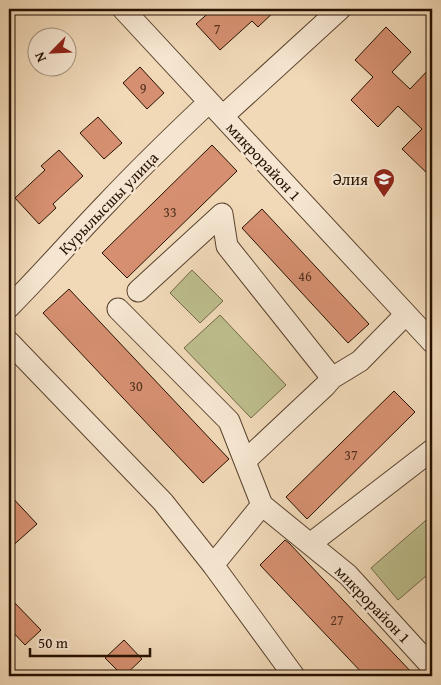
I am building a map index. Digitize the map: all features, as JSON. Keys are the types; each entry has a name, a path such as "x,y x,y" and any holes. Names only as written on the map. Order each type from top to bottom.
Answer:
{"street":[{"name":"микрорайон 1","path":"123,9 432,342"},
{"name":"Курылысшы улица","path":"9,307 163,145 216,109 340,9"},
{"path":"138,291 222,214 227,246 332,378"},
{"name":"микрорайон 1","path":"118,309 228,420 262,505 348,575 432,667"},
{"path":"244,461 332,378 360,361 406,314"},
{"path":"9,342 163,502 213,565 294,676"},
{"path":"310,544 432,450"},
{"path":"213,565 262,505"}],"green space":[{"path":"192,270 223,301 200,323 170,293"},
{"path":"220,315 286,385 251,418 184,348"},
{"path":"432,515 432,571 398,600 371,568"}],"building":[{"path":"213,9 277,9 258,27 252,21 220,50 196,24"},
{"path":"386,27 411,52 392,72 410,89 432,66 432,178 402,149 422,129 398,106 378,127 351,100 373,77 355,60"},
{"path":"140,67 164,93 147,109 123,83"},
{"path":"98,117 122,143 104,159 80,133"},
{"path":"212,145 237,171 127,278 102,253"},
{"path":"59,150 83,176 53,204 56,208 39,224 15,198 45,170 41,166"},
{"path":"262,209 369,324 348,343 242,228"},
{"path":"69,289 229,459 203,483 43,313"},
{"path":"394,391 415,412 307,519 286,497"},
{"path":"9,494 37,524 9,549"},
{"path":"285,540 415,676 365,676 260,565"},
{"path":"9,597 41,630 25,645 9,628"},
{"path":"124,640 142,659 123,676 105,658"}],"place":[{"name":"Әлия","path":"384,198"}]}
